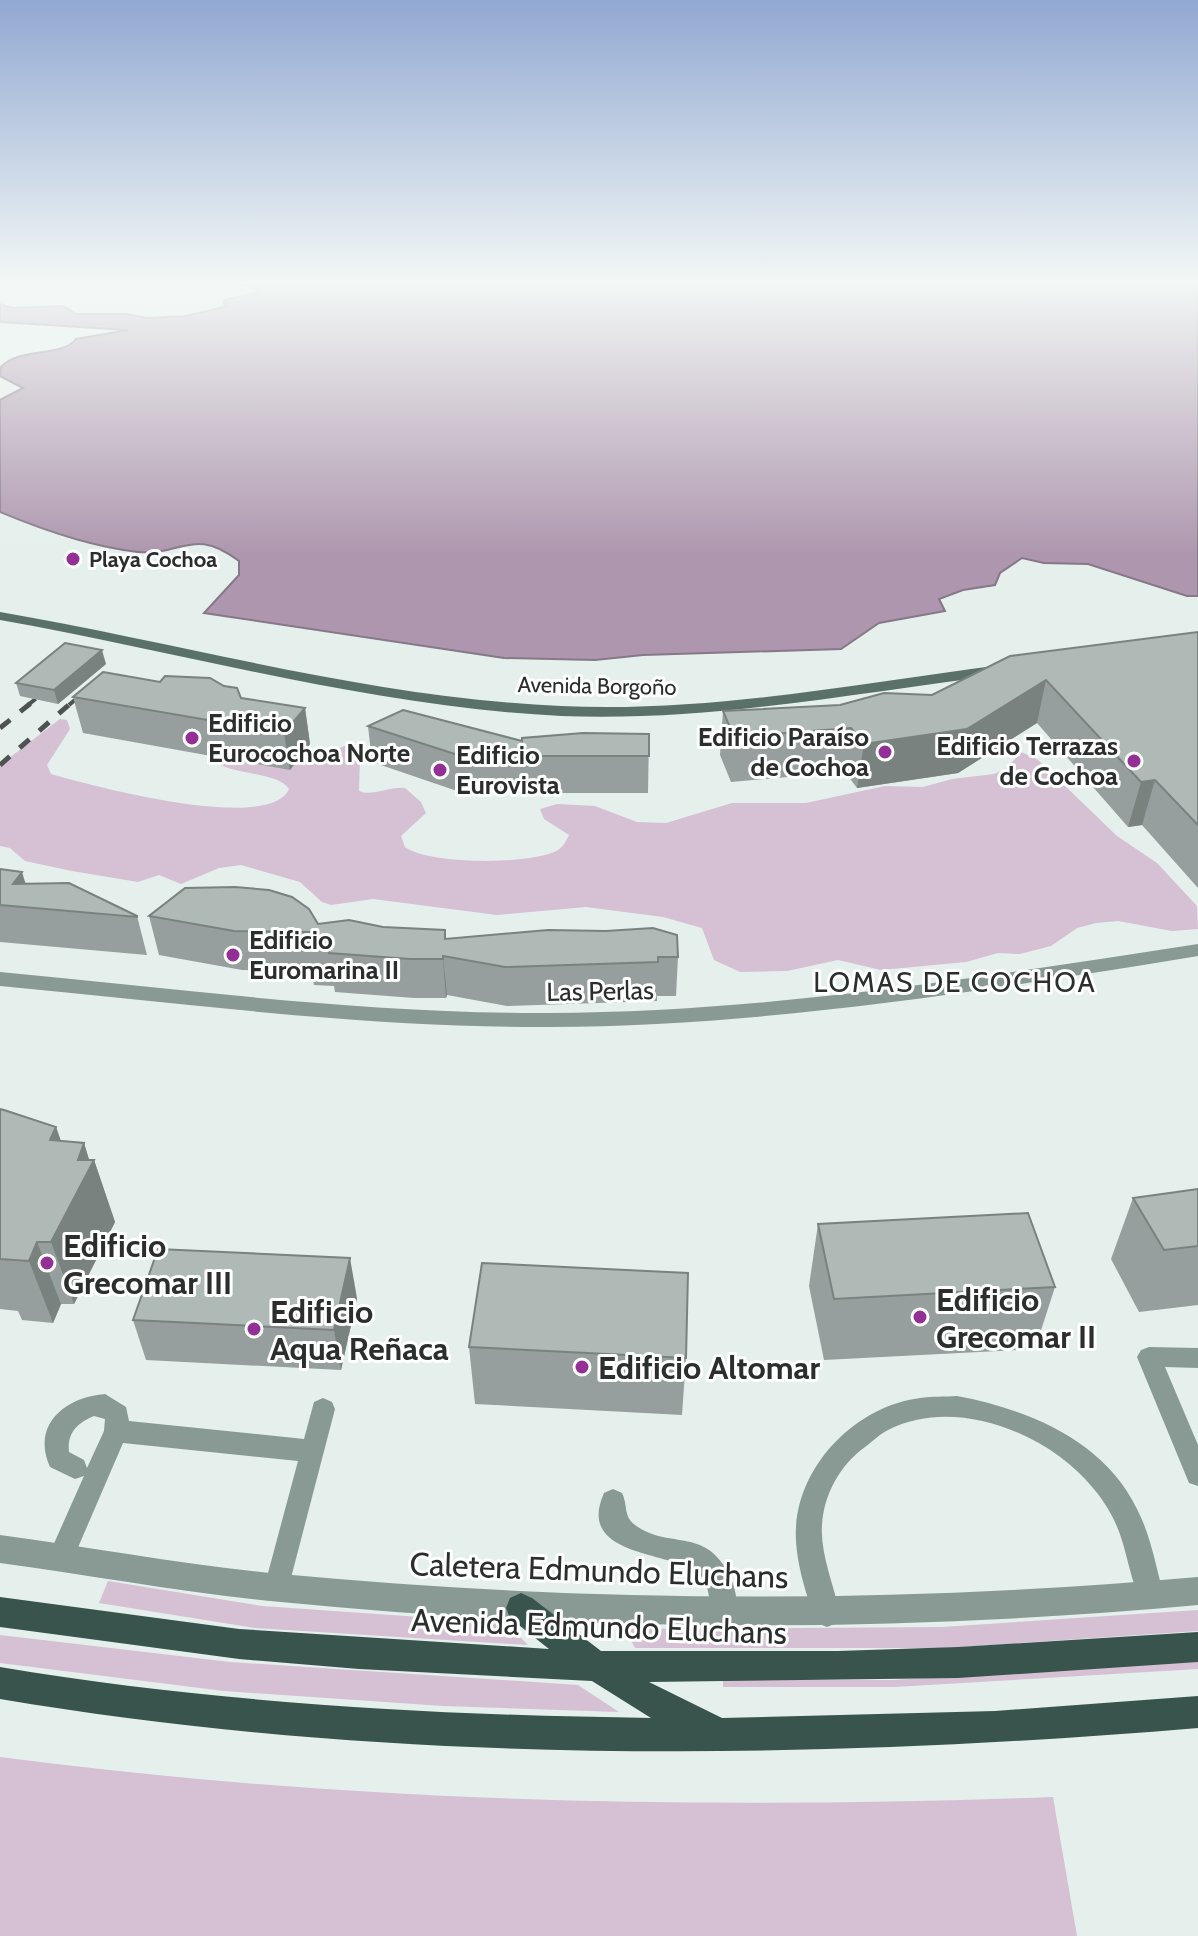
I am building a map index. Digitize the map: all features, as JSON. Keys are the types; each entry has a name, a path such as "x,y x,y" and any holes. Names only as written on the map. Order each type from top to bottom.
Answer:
{"main road":[{"name":"Avenida Borgoño","path":"0,616 438,699 563,711 713,707 1018,668"},
{"path":"521,1608 595,1666 640,1696 682,1718 726,1734"},
{"name":"Avenida Edmundo Eluchans","path":"0,1612 237,1644 595,1666 945,1664 1198,1647"},
{"path":"0,1683 120,1701 299,1718 483,1730 726,1734 925,1730 1198,1712"}],"street":[{"name":"Las Perlas","path":"0,979 365,1015 456,1019 625,1019 821,1006 1198,950"},
{"name":"Caletera Edmundo Eluchans","path":"0,1549 277,1588 521,1608 827,1614 1198,1591"}],"lane":[{"path":"1198,1358 1149,1357 1198,1475"},
{"path":"61,1557 116,1431 117,1415 105,1405 83,1408 73,1414 58,1432 55,1442 59,1459 75,1468"},
{"path":"827,1614 808,1528 822,1478 845,1447 875,1424 928,1408 990,1412 1022,1422 1053,1438 1080,1458 1105,1483 1126,1511 1151,1596"},
{"path":"277,1588 323,1409"},
{"path":"116,1431 313,1451"},
{"path":"613,1501 614,1523 628,1538 686,1551 712,1570 720,1583 724,1614"}],"shaded area":[{"path":"0,373 1198,373 1198,596 1187,596 1088,564 1044,563 1022,558 1000,573 995,585 963,590 939,599 945,611 879,623 841,649 643,655 595,660 504,658 204,613 239,575 239,561 223,551 199,544 153,552 120,550 68,537 0,512 0,400 23,388"},
{"path":"60,719 67,720 70,729 47,765 51,774 138,795 215,807 249,807 275,802 289,789 275,779 231,769 214,761 314,759 349,744 356,747 360,757 359,791 370,793 405,788 421,802 426,813 401,836 405,847 436,857 481,861 527,858 560,848 569,835 544,819 540,809 557,804 595,806 637,822 666,823 732,803 806,803 885,786 923,787 952,779 994,774 1007,768 1021,752 1037,759 1117,836 1157,863 1197,906 1198,929 1172,931 1118,921 1096,923 1077,928 1051,946 1020,954 998,953 966,962 881,970 838,960 787,971 740,972 714,960 702,928 663,917 586,907 497,915 373,899 331,905 322,902 300,882 241,865 219,868 181,884 159,875 138,882 72,871 25,861 10,848 0,846 0,765"},
{"path":"108,1581 262,1606 506,1623 528,1645 255,1628 99,1603"},
{"path":"1198,1610 1198,1631 947,1648 635,1648 625,1629 942,1627"},
{"path":"0,1635 230,1662 578,1685 619,1712 443,1706 224,1691 0,1663"},
{"path":"1198,1659 1198,1669 894,1687 723,1687 723,1680 893,1680"},
{"path":"0,1757 263,1784 526,1799 789,1803 1053,1797 1077,1936 0,1936"}],"building":[{"path":"1198,632 1198,825 1155,780 1141,782 1046,680 967,729 864,744 851,728 734,737 723,711 840,705 884,693 932,695 1010,656"},
{"path":"65,643 102,650 54,690 16,683"},
{"path":"103,672 160,682 165,676 210,678 224,686 237,688 241,698 305,708 284,733 73,697"},
{"path":"403,710 522,741 522,738 583,733 649,734 649,756 461,756 368,726"},
{"path":"0,869 22,872 13,884 69,883 137,917 0,905"},
{"path":"185,888 269,890 292,897 309,909 318,924 349,920 383,927 445,930 445,939 548,930 653,928 677,935 678,957 658,957 658,962 505,967 443,956 443,959 410,959 329,953 330,947 307,946 311,932 234,931 149,916"},
{"path":"0,1109 56,1127 50,1140 84,1143 78,1160 94,1160 51,1242 37,1242 29,1261 0,1259"},
{"path":"1198,1189 1198,1246 1164,1250 1133,1198"},
{"path":"1028,1213 1055,1287 834,1299 818,1224"},
{"path":"158,1249 350,1258 334,1330 133,1320"},
{"path":"482,1263 688,1273 686,1358 469,1347"}],"railway":[{"path":"69,705 91,686"},
{"path":"28,705 43,693"},
{"path":"0,728 31,703"},
{"path":"0,765 71,703"}],"place":[{"name":"Playa Cochoa","path":"73,559"},
{"name":"Edificio Eurocochoa Norte","path":"192,738"},
{"name":"Edificio Paraíso de Cochoa","path":"885,752"},
{"name":"Edificio Terrazas de Cochoa","path":"1134,761"},
{"name":"Edificio Eurovista","path":"440,770"},
{"name":"Edificio Euromarina II","path":"233,955"},
{"name":"Edificio Grecomar III","path":"47,1263"},
{"name":"Edificio Grecomar II","path":"920,1317"},
{"name":"Edificio Aqua Reñaca","path":"254,1329"},
{"name":"Edificio Altomar","path":"582,1367"}],"district":[{"name":"LOMAS DE COCHOA","path":"955,982"}]}
